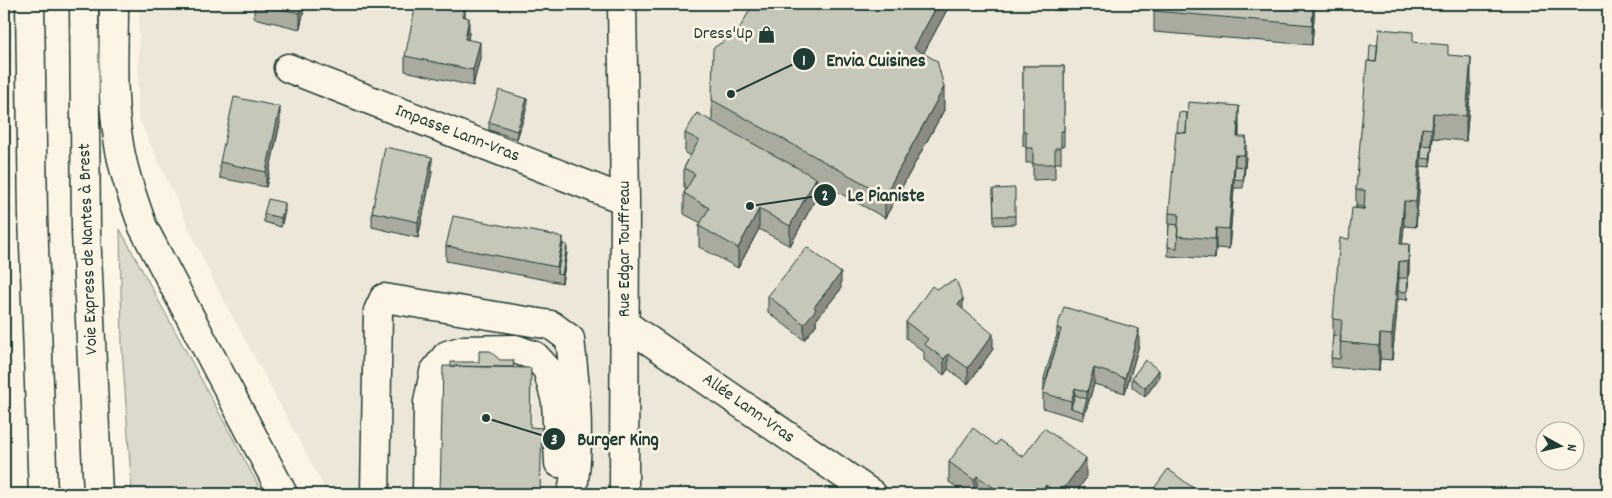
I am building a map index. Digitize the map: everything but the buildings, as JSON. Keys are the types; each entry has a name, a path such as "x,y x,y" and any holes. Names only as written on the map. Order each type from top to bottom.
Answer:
{"main road":[{"path":"30,4 34,256 43,494"},
{"name":"Voie Express de Nantes à Brest","path":"84,4 86,232 98,494"},
{"path":"114,4 113,99 118,140 128,183 143,227 283,494"},
{"name":"Rue Edgar Touffreau","path":"622,4 625,200 624,494"},
{"name":"Impasse Lann-Vras","path":"288,68 625,200"},
{"path":"375,494 378,311 384,298 551,325 570,340 577,406 576,476 572,494"},
{"name":"Allée Lann-Vras","path":"625,324 872,494"},
{"path":"427,494 428,402 434,372 447,355 464,350 514,349 535,356 547,369 556,401 559,494"}],"shaded area":[{"path":"139,4 1608,4 1608,494 328,494 213,280 138,117"},
{"path":"120,229 263,494 132,494 122,347"}],"place":[{"name":"Dress'Up","path":"767,34"},
{"name":"Envia Cuisines","path":"731,94"},
{"name":"Le Pianiste","path":"750,206"},
{"name":"Burger King","path":"486,418"}]}
